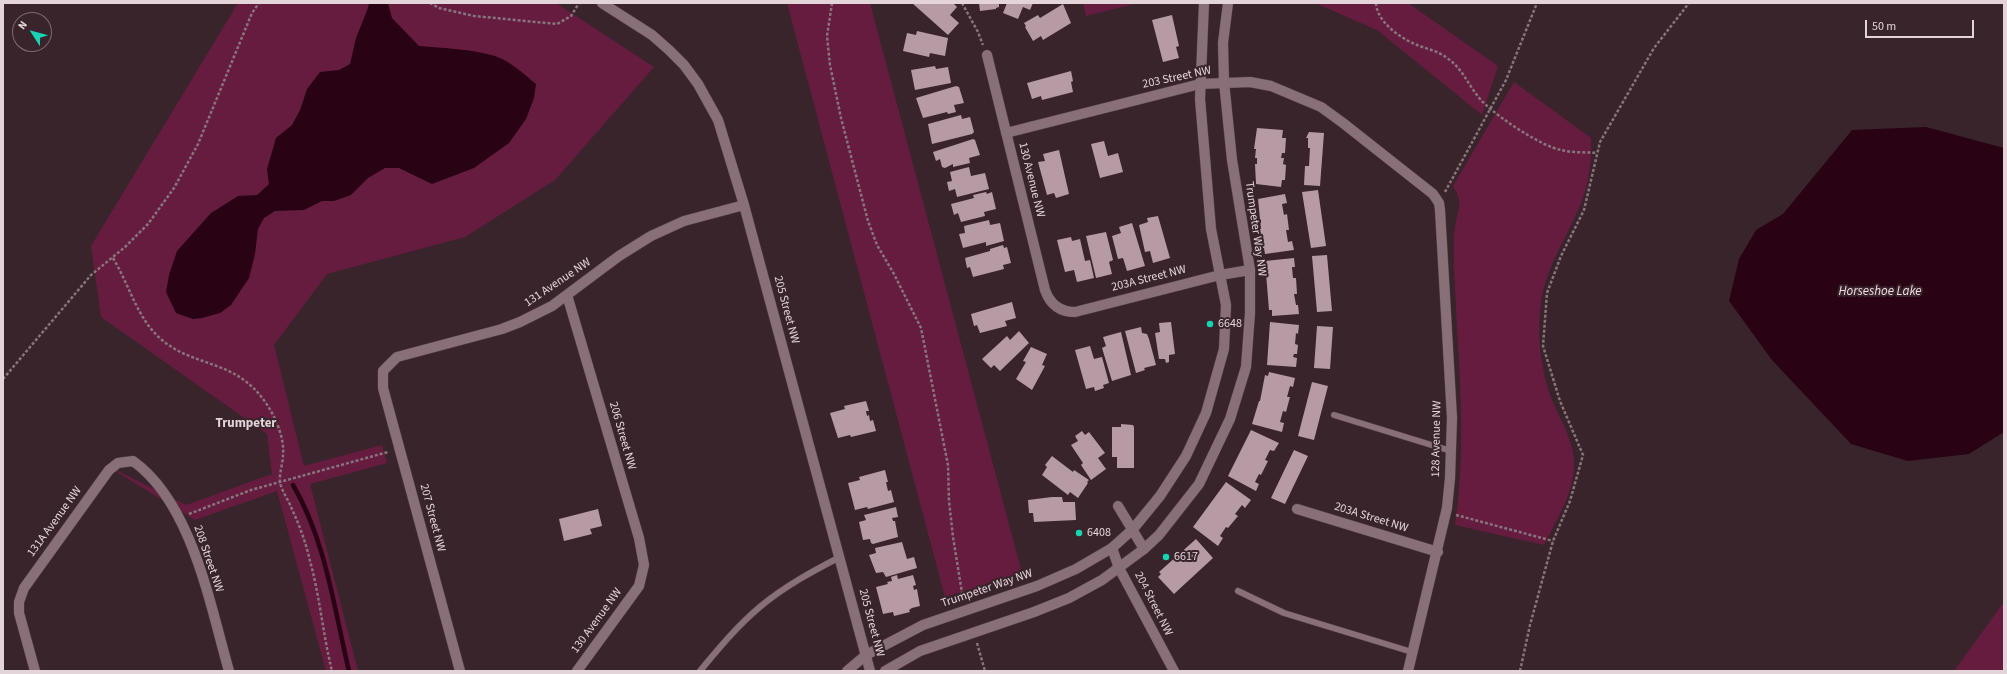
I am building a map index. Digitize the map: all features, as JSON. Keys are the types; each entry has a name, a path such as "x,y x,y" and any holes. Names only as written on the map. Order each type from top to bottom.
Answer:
{"street":[{"name":"205 Street NW","path":"602,3 652,34 684,65 698,84 718,120 744,205 870,671"},
{"name":"Trumpeter Way NW","path":"847,671 866,655 923,625 1037,586 1076,569 1112,548 1133,529 1160,496 1186,456 1206,413 1224,349 1226,305 1211,229 1200,84 1204,3"},
{"name":"Trumpeter Way NW","path":"885,671 920,651 1069,598 1102,580 1144,549 1159,535 1199,484 1230,419 1246,367 1250,314 1250,270 1232,160 1224,82 1223,43 1228,3"},
{"name":"130 Avenue NW","path":"987,55 1045,290 1048,297 1056,307"},
{"name":"203 Street NW","path":"1006,133 1200,84 1250,82 1271,86 1320,107 1343,122 1426,188 1439,203"},
{"name":"128 Avenue NW","path":"1408,671 1438,552 1446,512 1451,451 1452,418 1439,203"},
{"name":"131 Avenue NW","path":"383,371 397,357 502,329 537,314 567,295 619,256 651,236 684,221 744,205"},
{"name":"203A Street NW","path":"1056,307 1062,311 1075,312 1220,275 1250,270"},
{"name":"206 Street NW","path":"567,295 639,538 644,565 639,586"},
{"name":"207 Street NW","path":"383,371 383,388 460,671"},
{"name":"208 Street NW","path":"118,463 133,461 143,469 155,482 179,518 192,544 199,565 229,671"},
{"name":"131A Avenue NW","path":"35,671 19,613 19,602 24,588 109,470 118,463"},
{"path":"1118,506 1144,549"},
{"name":"203A Street NW","path":"1297,509 1438,552"},
{"name":"204 Street NW","path":"1112,548 1119,568 1174,671"},
{"name":"130 Avenue NW","path":"577,671 639,586"}],"lane":[{"path":"1334,415 1451,451"},
{"path":"700,671 721,646 761,606 802,577 840,557"},
{"path":"1238,591 1284,613 1412,652"}],"path":[{"path":"3,379 91,276 113,258 148,224 159,210 189,163 252,13 259,3"},
{"path":"430,3 439,8 474,16 557,24 570,16 579,3"},
{"path":"832,3 827,36 830,65 841,118 868,221 877,246 894,274 921,328 948,465 952,537 965,606"},
{"path":"962,3 978,32 987,55"},
{"path":"1376,3 1376,9 1382,20 1395,32 1416,44 1431,49 1446,57 1459,67 1485,105 1532,139 1560,150 1597,154"},
{"path":"1439,203 1506,80 1537,3"},
{"path":"1520,671 1530,625 1552,541 1570,501 1583,455 1560,401 1544,346 1547,293 1561,256 1584,210 1600,142 1654,48 1690,3"},
{"path":"113,258 126,280 142,318 151,330 163,341 182,353 220,366 238,376 250,385 266,403 277,426 283,449 280,482 298,523 311,561 332,671"},
{"path":"179,518 251,490 400,449"},
{"path":"1446,512 1552,541"},
{"path":"977,643 985,671"}],"shaded area":[{"path":"238,3 556,3 654,67 555,180 465,237 327,274 274,345 304,466 382,445 387,463 310,484 358,671 326,671 277,491 195,520 102,463 186,505 272,474 267,434 101,317 91,246"},
{"path":"787,3 870,3 1022,573 945,597"},
{"path":"1083,3 1138,3 1086,16"},
{"path":"1315,3 1408,3 1498,66 1482,115 1377,30"},
{"path":"1514,82 1591,138 1591,155 1584,195 1576,216 1547,277 1541,304 1539,335 1541,356 1547,386 1566,430 1573,453 1574,465 1573,478 1568,496 1544,545 1455,525 1461,460 1461,427 1454,265 1454,233 1459,207 1459,198 1453,186"},
{"path":"2004,602 2004,671 1954,671"}],"water":[{"path":"369,3 388,3 392,18 419,46 457,49 495,56 517,68 536,84 534,98 526,119 509,143 474,168 432,184 399,168 385,168 368,178 351,195 334,201 322,201 304,210 275,211 264,218 258,229 255,254 249,278 231,305 220,313 202,318 193,319 176,313 166,292 169,275 177,251 211,213 238,196 257,195 269,184 267,169 276,138 292,125 300,110 307,89 320,72 339,70 350,64 356,38"},
{"name":"Horseshoe Lake","path":"1926,127 2004,148 2004,432 1969,454 1908,461 1851,444 1772,360 1729,301 1739,259 1756,230 1783,214 1852,130"}],"building":[{"path":"912,3 953,3 957,7 950,15 959,23 948,35"},
{"path":"979,3 999,3 999,7 996,9 980,11"},
{"path":"1007,3 1033,3 1030,10 1023,7 1018,19 1003,13"},
{"path":"1063,4 1071,23 1043,40 1041,36 1033,41 1024,23 1038,15 1040,18"},
{"path":"1172,15 1179,46 1176,47 1179,58 1163,62 1152,20"},
{"path":"917,31 948,38 945,56 930,53 929,57 903,51 907,33 916,35"},
{"path":"935,66 936,69 948,67 951,83 915,90 911,70"},
{"path":"1071,71 1073,92 1042,100 1041,96 1032,99 1027,83"},
{"path":"956,86 959,87 964,103 954,105 956,112 948,114 947,112 923,118 916,98"},
{"path":"961,115 962,119 970,117 974,132 972,134 932,144 928,124"},
{"path":"1257,128 1283,130 1282,138 1286,138 1285,153 1282,153 1281,158 1284,158 1283,164 1286,165 1285,180 1282,180 1281,187 1256,184 1255,164 1257,164 1257,158 1255,158 1256,149 1254,149"},
{"path":"1309,132 1324,133 1320,186 1304,185 1305,166 1309,166 1310,148 1308,148 1308,138 1306,138"},
{"path":"973,139 975,140 980,155 969,158 970,163 953,167 953,164 945,168 942,167 940,159 936,161 933,152"},
{"path":"1104,141 1108,156 1118,153 1123,172 1100,178 1091,144"},
{"path":"1059,150 1069,194 1056,198 1054,193 1047,195 1038,162 1045,161 1043,154"},
{"path":"969,167 971,176 985,173 989,189 957,197 955,189 949,191 947,182 952,181 950,172"},
{"path":"1318,190 1326,246 1311,248 1302,192"},
{"path":"986,192 987,194 992,192 996,209 984,212 985,216 961,222 958,213 954,215 951,204 974,198 973,195"},
{"path":"1285,194 1287,203 1282,204 1284,215 1287,214 1289,230 1286,230 1288,242 1292,241 1294,250 1265,254 1260,238 1261,229 1258,199"},
{"path":"1158,216 1170,258 1153,263 1150,251 1145,252 1139,225 1148,222 1147,218"},
{"path":"989,220 990,225 1000,223 1004,241 986,246 986,242 963,248 959,234 965,233 964,226"},
{"path":"1132,223 1145,266 1127,271 1123,258 1118,259 1112,236 1121,233 1119,227"},
{"path":"1106,232 1113,260 1109,262 1112,274 1096,278 1086,236"},
{"path":"1071,237 1072,241 1080,239 1085,261 1090,260 1094,278 1077,282 1074,270 1065,272 1057,240"},
{"path":"1003,245 1004,248 1007,247 1011,263 1003,265 1004,269 973,277 970,267 967,268 965,258 990,251 990,249"},
{"path":"1327,255 1332,311 1317,312 1312,256"},
{"path":"1294,258 1295,267 1292,267 1293,278 1296,278 1297,294 1294,294 1296,305 1298,305 1299,314 1272,316 1272,310 1269,310 1265,261"},
{"path":"1012,302 1016,318 1005,321 1007,326 980,333 977,325 974,326 971,314"},
{"path":"1171,322 1175,354 1169,355 1169,362 1166,363 1165,359 1159,359 1155,333 1160,332 1159,323"},
{"path":"1270,322 1299,325 1298,334 1296,333 1295,344 1298,345 1297,354 1294,354 1293,357 1297,358 1296,367 1267,365"},
{"path":"1317,326 1333,327 1330,369 1314,368"},
{"path":"1141,327 1142,333 1147,334 1149,339 1156,365 1144,368 1145,370 1136,373 1125,331"},
{"path":"1019,331 1029,343 1000,371 994,365 991,368 982,359 1007,336 1010,340"},
{"path":"1121,332 1131,375 1112,381 1102,348 1106,346 1103,337"},
{"path":"1090,346 1094,359 1102,357 1109,383 1103,385 1104,388 1095,391 1094,387 1086,389 1075,350"},
{"path":"1031,347 1047,354 1042,365 1045,366 1032,390 1016,379 1026,362 1023,361"},
{"path":"1269,372 1295,378 1293,387 1290,386 1287,397 1290,397 1286,412 1283,411 1280,422 1284,423 1282,432 1252,424 1260,401 1265,375 1268,376"},
{"path":"1312,382 1328,386 1314,440 1298,436"},
{"path":"866,401 869,411 866,411 867,416 869,415 870,421 873,420 876,431 851,437 850,435 838,438 830,413 845,409 844,406"},
{"path":"1121,424 1133,425 1134,427 1134,468 1117,468 1117,457 1112,457 1112,427 1121,427"},
{"path":"1251,430 1279,443 1274,451 1270,450 1265,460 1268,461 1261,475 1259,474 1255,482 1259,484 1256,491 1228,476"},
{"path":"1082,431 1085,435 1089,432 1105,453 1098,458 1106,469 1091,480 1081,465 1083,463 1071,445 1078,441 1075,436"},
{"path":"1294,450 1308,456 1285,504 1271,498"},
{"path":"1052,456 1073,472 1074,470 1089,480 1078,498 1070,492 1068,495 1042,475 1047,467 1045,465"},
{"path":"885,470 888,482 886,482 888,491 891,490 894,502 868,509 867,507 855,510 848,483 860,480 859,477"},
{"path":"1226,482 1251,500 1245,508 1242,505 1235,514 1238,516 1228,528 1226,527 1220,536 1223,538 1218,546 1193,527"},
{"path":"1062,497 1063,502 1075,502 1076,520 1034,522 1033,513 1029,513 1028,500"},
{"path":"896,507 898,517 892,518 893,521 895,521 898,537 873,544 871,543 870,539 863,540 859,522 866,520 864,515"},
{"path":"598,509 602,526 590,529 592,534 564,541 559,519"},
{"path":"1196,539 1213,558 1174,594 1158,577 1161,574 1159,572"},
{"path":"902,542 907,559 914,557 917,568 886,577 883,572 876,573 869,555 876,553 875,548"},
{"path":"897,575 898,579 913,575 916,585 913,586 914,590 917,589 920,606 912,608 909,610 910,612 894,616 893,612 883,614 876,587 888,584 887,582 892,581 891,577"}],"waterway":[{"path":"293,485 314,529 328,575 349,671"}],"place":[{"name":"6648","path":"1210,324"},
{"name":"6408","path":"1079,533"},
{"name":"6617","path":"1166,557"}],"district":[{"name":"Trumpeter","path":"246,424"}]}
